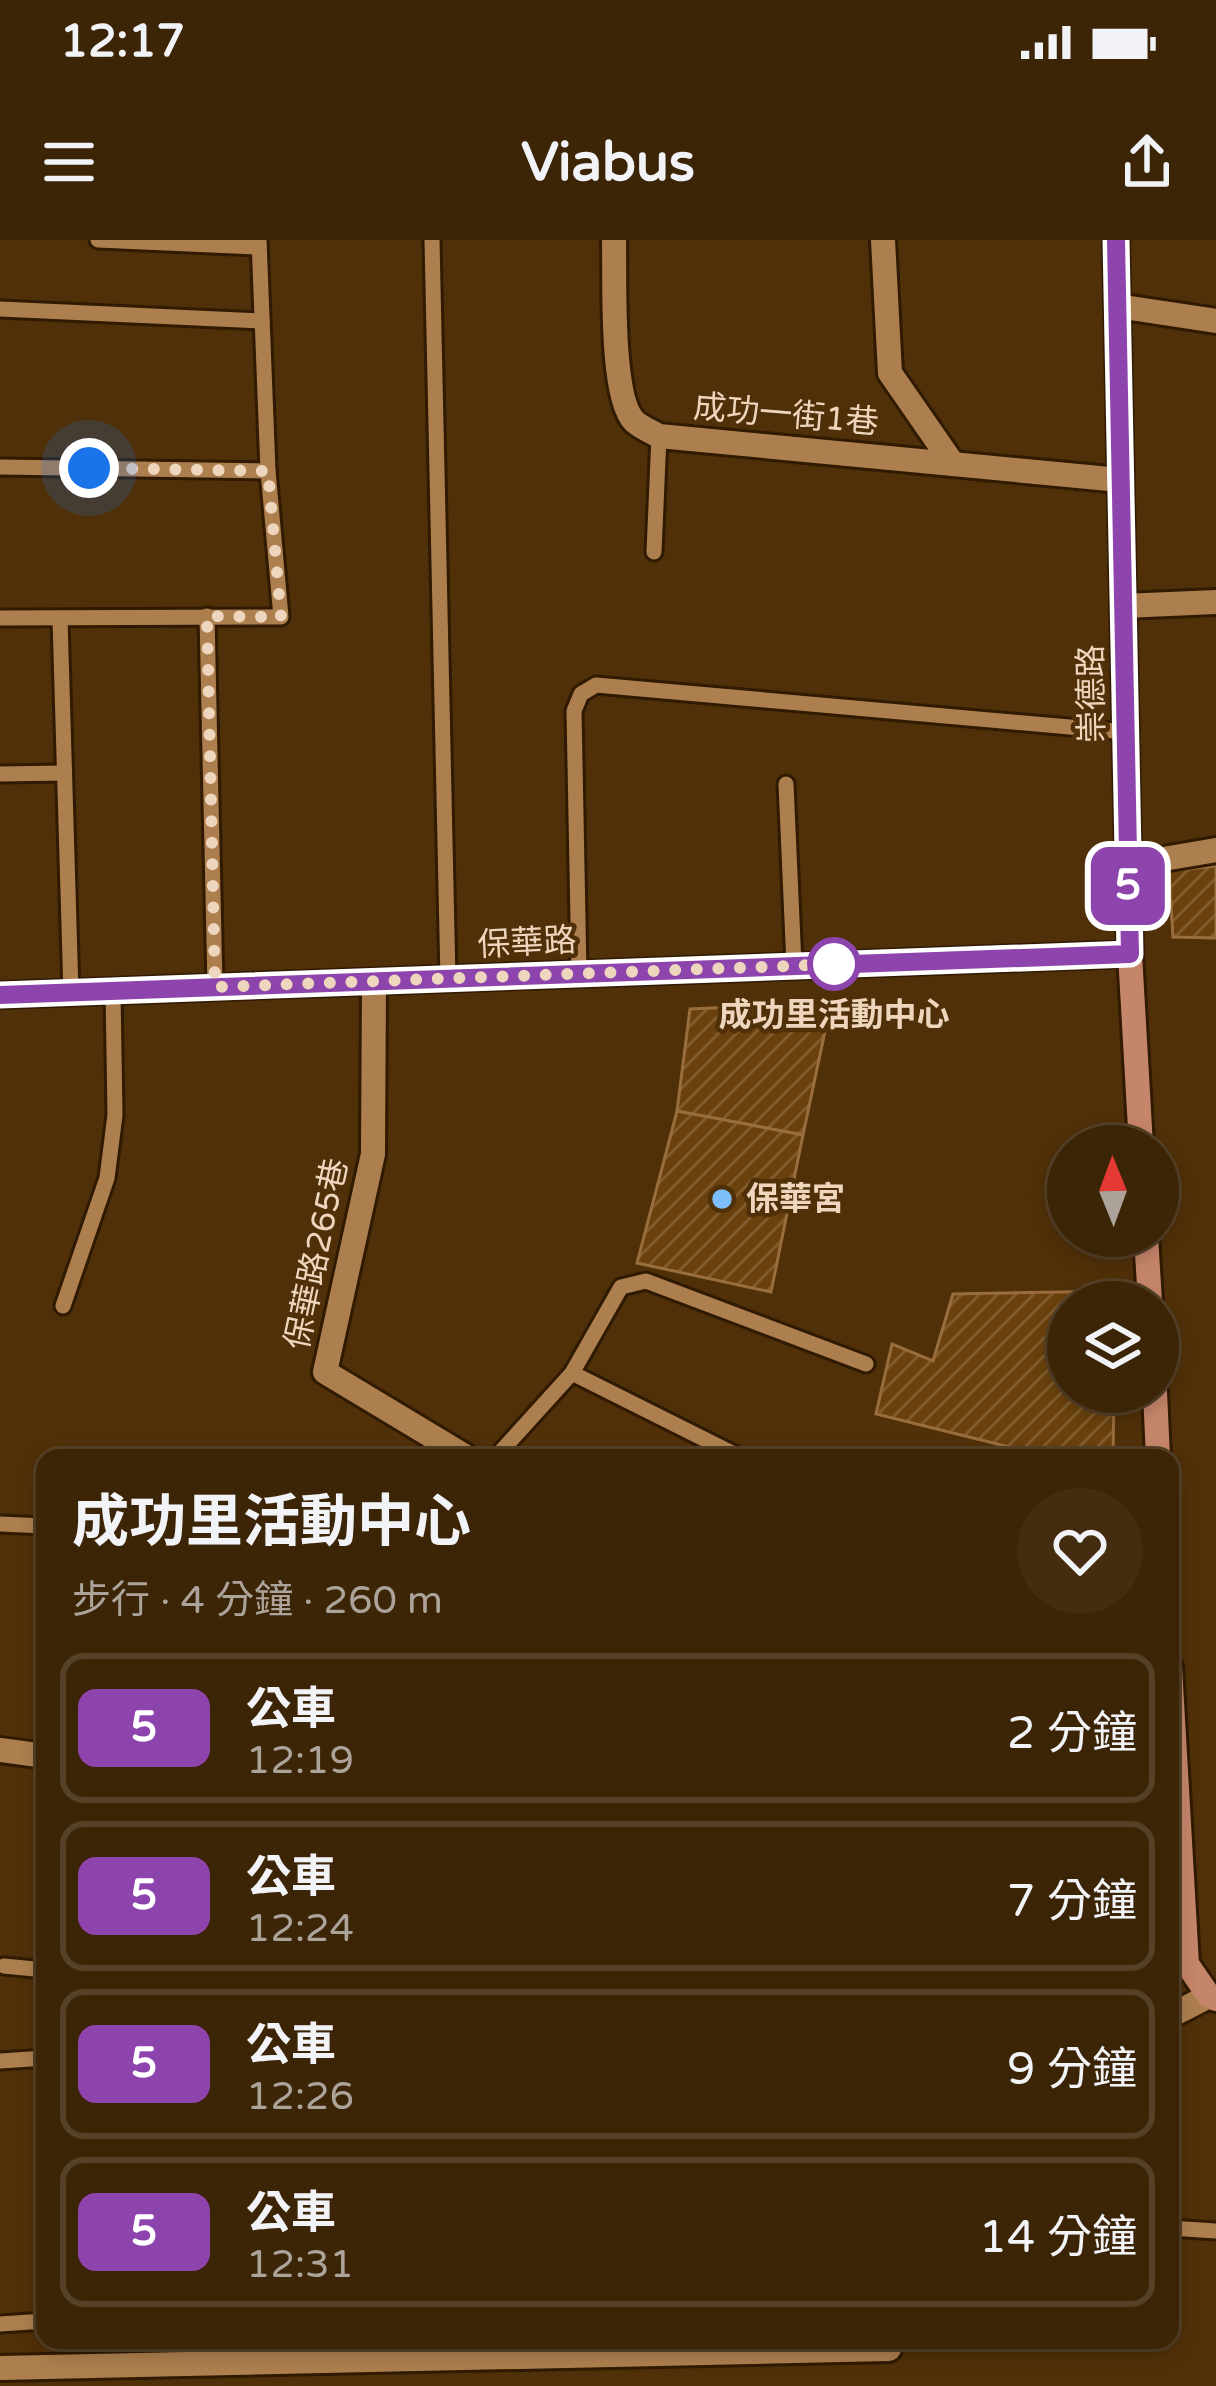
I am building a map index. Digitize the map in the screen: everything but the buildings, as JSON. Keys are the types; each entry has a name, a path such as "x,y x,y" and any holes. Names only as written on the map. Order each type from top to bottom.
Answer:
{"street":[{"name":"成功一街1巷","path":"614,240 617,359 624,403 633,421 659,436 1120,480"},
{"path":"883,240 890,373 953,464"},
{"name":"崇德路","path":"1116,240 1130,954 1140,1125"},
{"path":"1117,306 1216,321"},
{"path":"1123,606 1216,602"},
{"path":"1128,865 1216,850"},
{"name":"保華路","path":"0,995 1130,954"},
{"name":"保華路265巷","path":"374,982 373,1154 325,1372 453,1449"},
{"path":"1156,1413 1158,1449"},
{"path":"0,1750 36,1755"},
{"path":"1179,1834 1186,1964 1212,1997 1179,2012"},
{"path":"0,2368 456,2349"}],"lane":[{"path":"0,618 281,617 268,471 258,244 98,240"},
{"path":"432,240 448,980"},
{"path":"0,309 262,321"},
{"path":"654,552 659,436"},
{"path":"0,467 268,471"},
{"path":"207,616 215,987"},
{"path":"60,619 71,993"},
{"path":"579,973 574,710 581,694 596,685 1126,732"},
{"path":"0,774 64,773"},
{"path":"786,784 794,965"},
{"path":"62,1306 107,1178 115,1114 113,992"},
{"path":"503,1449 572,1373 621,1287 646,1281 866,1364"},
{"path":"572,1373 724,1449"},
{"path":"0,1524 36,1526"},
{"path":"4,1966 36,1969"},
{"path":"0,2061 36,2059"},
{"path":"1179,2229 1216,2231"},
{"path":"0,2324 36,2322"}],"bus line":[{"name":"5","path":"0,995 1130,954 1116,240"}],"place":[{"name":"成功里活動中心","path":"834,964"},
{"name":"保華宮","path":"722,1199"}],"route":[{"path":"89,468 268,471 281,617 207,616 215,987 842,964 834,964"}]}
